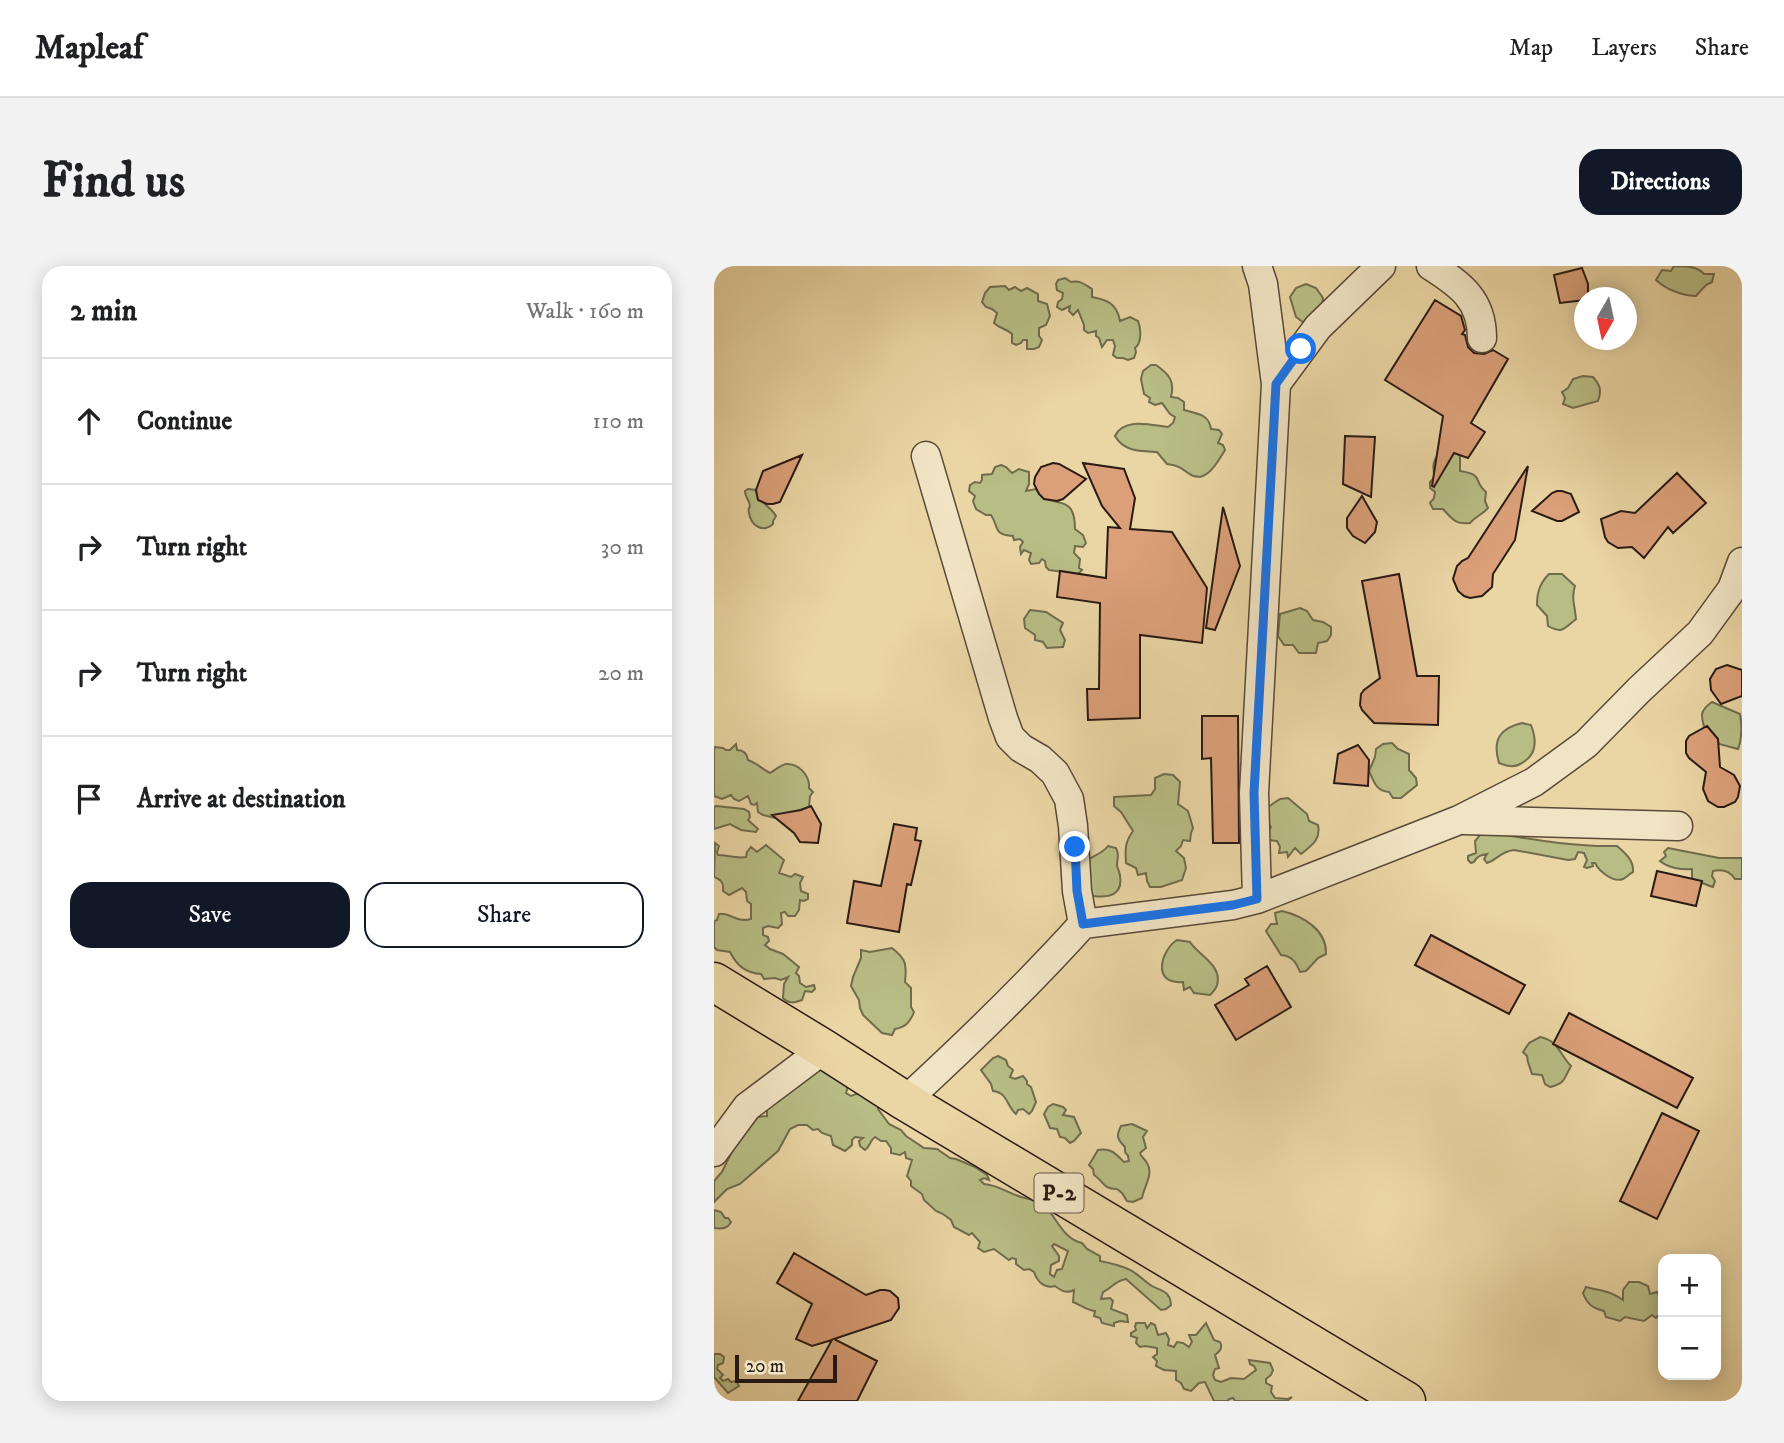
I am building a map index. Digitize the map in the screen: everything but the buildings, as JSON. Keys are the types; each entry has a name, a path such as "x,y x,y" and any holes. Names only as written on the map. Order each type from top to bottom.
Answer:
{"highway":[{"name":"P-2","path":"714,982 905,1101 1406,1401"}],"street":[{"path":"1257,266 1263,284 1276,384 1254,793 1257,899"},
{"path":"1276,384 1318,327 1381,266"},
{"path":"1432,266 1467,293 1479,310 1482,338"},
{"path":"926,456 1010,737 1055,773 1069,799 1077,891 1083,924"},
{"path":"905,1101 1002,1009 1083,924 1233,905 1257,899 1459,820 1534,782 1586,744 1700,633 1737,591 1742,562"},
{"path":"1459,820 1678,826"},
{"path":"714,1152 747,1107 824,1049"}],"green space":[{"path":"1674,266 1690,267 1704,274 1714,274 1712,282 1696,296 1674,291 1656,280 1662,270 1671,271"},
{"path":"1065,278 1092,289 1092,297 1111,304 1117,310 1120,321 1130,317 1138,321 1140,335 1134,358 1117,358 1113,355 1113,340 1107,340 1102,347 1096,331 1088,333 1084,330 1078,310 1073,315 1069,311 1070,306 1062,310 1057,307 1063,293 1057,290 1056,284 1058,280"},
{"path":"1306,284 1316,288 1323,298 1322,306 1304,323 1296,317 1290,297 1296,288"},
{"path":"1005,286 1009,290 1015,287 1021,291 1027,288 1038,294 1038,301 1047,304 1050,316 1046,325 1039,328 1042,340 1039,347 1027,349 1027,340 1016,345 1012,343 1012,334 994,323 997,313 982,302 990,287"},
{"path":"1156,365 1168,375 1172,387 1171,397 1184,402 1184,410 1205,417 1211,429 1219,430 1222,434 1218,443 1223,445 1225,450 1205,475 1194,476 1167,464 1157,452 1128,448 1115,436 1119,430 1131,424 1168,427 1173,423 1175,417 1162,403 1155,405 1149,402 1150,398 1144,394 1141,379 1143,371"},
{"path":"1593,377 1597,383 1600,391 1598,401 1573,408 1563,404 1565,398 1562,392 1573,379"},
{"path":"1451,452 1460,455 1460,471 1476,476 1486,492 1485,501 1488,508 1470,523 1458,522 1443,509 1433,509 1430,503 1435,492 1430,488 1430,482 1435,477 1435,459 1439,453"},
{"path":"1001,465 1012,473 1019,469 1029,472 1026,491 1036,489 1042,496 1071,509 1075,529 1083,535 1086,543 1083,547 1075,546 1074,553 1080,559 1079,568 1082,570 1078,574 1049,570 1042,559 1039,563 1031,564 1031,553 1024,550 1021,554 1020,547 1023,542 1020,539 1014,540 1013,536 999,532 991,515 976,509 973,501 975,496 969,491 970,485 980,483 982,475 992,474 995,467"},
{"path":"748,489 756,490 759,498 776,516 769,527 758,527 750,518 750,505 745,492"},
{"path":"1549,574 1562,574 1575,586 1573,598 1576,619 1560,630 1548,626 1547,616 1537,605 1540,588"},
{"path":"1300,608 1307,611 1313,620 1331,627 1331,635 1327,641 1318,643 1316,653 1299,653 1293,645 1284,645 1278,636 1280,614"},
{"path":"1030,610 1046,612 1063,623 1060,630 1065,640 1063,647 1047,648 1043,642 1035,640 1035,635 1025,628 1024,619"},
{"path":"1712,702 1740,714 1738,749 1719,744 1714,735 1705,730 1702,714"},
{"path":"1522,723 1531,725 1533,730 1535,744 1532,753 1516,766 1499,763 1497,742 1500,736 1508,728"},
{"path":"1392,743 1409,754 1409,770 1416,778 1417,785 1401,798 1393,798 1389,792 1378,788 1369,771 1376,749 1383,744"},
{"path":"736,744 737,750 745,753 748,760 770,773 786,764 799,768 806,775 809,788 813,792 809,807 775,818 758,812 757,803 751,804 748,796 739,801 731,795 722,799 714,796 715,747 730,750"},
{"path":"1164,774 1173,775 1180,782 1178,804 1188,811 1193,828 1190,841 1183,840 1176,851 1184,858 1186,868 1182,880 1161,887 1150,887 1146,873 1138,875 1136,868 1126,863 1126,846 1133,831 1114,806 1114,797 1151,795 1155,789 1155,778"},
{"path":"1288,798 1307,814 1309,821 1318,825 1319,830 1315,842 1309,848 1301,854 1295,848 1288,857 1287,852 1279,853 1277,841 1267,840 1271,827 1266,821 1269,816 1265,809 1280,799"},
{"path":"716,806 744,809 749,812 748,820 758,829 756,832 741,830 730,824 714,829"},
{"path":"1486,832 1567,844 1617,846 1630,860 1633,872 1623,879 1611,878 1595,863 1592,863 1593,866 1584,867 1587,860 1584,853 1578,852 1575,859 1568,860 1514,850 1505,852 1487,863 1484,859 1487,854 1479,856 1471,863 1468,856 1476,853 1475,841"},
{"path":"715,843 719,846 718,855 739,858 746,857 751,847 757,852 766,845 784,860 779,873 803,877 800,883 801,891 808,894 808,899 800,900 795,916 781,913 782,924 778,928 763,928 763,935 768,937 769,941 765,945 783,954 799,967 796,973 800,983 806,987 814,985 812,992 805,991 802,1000 792,1002 783,998 784,984 788,977 781,980 764,979 761,974 742,968 730,952 714,947 714,921 719,914 741,920 751,919 751,904 747,901 746,892 742,888 729,895 723,891 722,882 714,877"},
{"path":"1108,846 1116,848 1118,853 1119,887 1109,896 1093,896 1089,890 1086,861"},
{"path":"1668,848 1719,858 1742,858 1742,879 1735,879 1728,872 1720,870 1713,871 1713,887 1692,879 1692,869 1675,868 1660,861 1666,856 1664,852"},
{"path":"1282,911 1298,916 1312,925 1325,945 1326,954 1318,958 1306,971 1300,972 1293,960 1281,955 1266,931 1271,924 1277,924 1275,913"},
{"path":"1177,940 1190,942 1213,966 1218,978 1216,988 1210,995 1194,993 1190,987 1184,990 1183,982 1166,978 1163,973 1163,958"},
{"path":"892,948 904,962 905,982 911,988 911,1007 914,1012 907,1024 895,1029 892,1035 882,1033 863,1015 851,986 861,958 861,950 870,952"},
{"path":"1540,1037 1551,1041 1571,1066 1562,1082 1550,1087 1545,1084 1542,1075 1532,1074 1527,1056 1523,1052 1529,1043"},
{"path":"998,1056 1006,1060 1013,1070 1010,1077 1015,1079 1023,1076 1031,1087 1036,1102 1029,1114 1023,1109 1016,1114 1004,1097 993,1091 981,1070"},
{"path":"822,1068 848,1086 846,1093 851,1096 859,1093 878,1102 878,1109 889,1124 924,1148 937,1149 950,1158 975,1167 987,1175 989,1180 980,1180 984,1184 1044,1205 1066,1234 1100,1256 1100,1261 1134,1272 1152,1286 1164,1291 1170,1298 1171,1305 1161,1310 1126,1279 1103,1292 1101,1299 1110,1298 1113,1301 1111,1309 1127,1315 1128,1322 1120,1321 1114,1323 1114,1326 1102,1323 1100,1318 1094,1316 1095,1311 1073,1302 1074,1290 1066,1292 1055,1286 1044,1285 1034,1272 1024,1270 1016,1264 1016,1259 1009,1260 994,1249 984,1252 978,1248 980,1242 972,1233 969,1235 954,1227 951,1220 936,1211 924,1200 922,1194 911,1186 907,1176 912,1160 906,1158 905,1152 900,1155 891,1153 886,1141 875,1137 865,1150 859,1141 863,1138 855,1137 852,1145 845,1151 833,1145 831,1136 807,1125 798,1125 790,1129 778,1151 740,1184 727,1189 714,1202 714,1181 722,1172 735,1145 758,1117 767,1116 767,1109","holes":["1054,1244 1068,1251 1062,1269 1057,1270 1054,1277 1050,1274 1051,1265 1059,1261 1059,1256 1052,1246"]},
{"path":"1053,1104 1066,1110 1063,1115 1074,1117 1081,1133 1070,1143 1060,1137 1057,1129 1050,1128 1044,1114"},
{"path":"1132,1124 1147,1131 1143,1137 1146,1148 1140,1153 1149,1167 1142,1198 1133,1202 1127,1201 1117,1189 1106,1186 1094,1175 1089,1165 1098,1150 1110,1151 1124,1162 1129,1161 1118,1135 1121,1126"},
{"path":"714,1210 728,1218 731,1222 728,1226 714,1228"},
{"path":"1629,1282 1639,1282 1648,1286 1650,1294 1657,1292 1658,1316 1656,1318 1652,1315 1644,1321 1625,1317 1620,1321 1606,1317 1604,1311 1588,1303 1583,1293 1586,1287 1623,1300 1623,1290"},
{"path":"1136,1323 1145,1323 1147,1328 1151,1323 1155,1325 1158,1335 1166,1333 1168,1345 1174,1347 1177,1342 1189,1347 1192,1342 1189,1335 1196,1335 1206,1323 1214,1340 1220,1342 1221,1346 1215,1355 1219,1368 1215,1369 1213,1375 1215,1380 1221,1382 1231,1378 1244,1379 1256,1370 1249,1360 1270,1363 1273,1370 1266,1383 1272,1386 1271,1392 1275,1398 1292,1397 1287,1401 1235,1401 1233,1398 1228,1401 1214,1401 1205,1382 1199,1383 1191,1391 1184,1389 1176,1380 1176,1371 1156,1366 1157,1361 1153,1357 1157,1354 1157,1348 1140,1347 1136,1343 1137,1338 1131,1336 1131,1333 1136,1330"},
{"path":"714,1354 724,1357 723,1363 718,1365 717,1369 723,1375 720,1378 723,1381 736,1381 739,1386 728,1393 714,1377"}],"route":[{"path":"1075,847 1077,891 1083,924 1233,905 1257,899 1254,793 1276,384 1301,349"}]}
